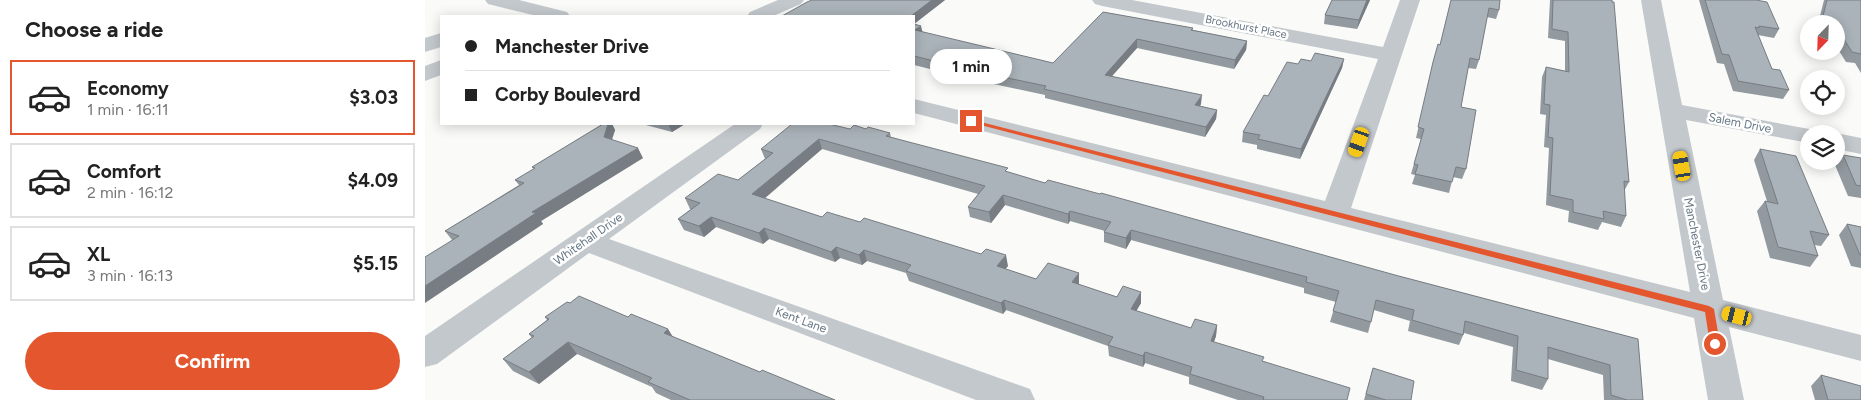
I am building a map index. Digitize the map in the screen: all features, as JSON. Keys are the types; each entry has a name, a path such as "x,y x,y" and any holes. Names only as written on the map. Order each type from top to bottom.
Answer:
{"street":[{"path":"495,0 523,3 557,15"},
{"path":"759,15 794,0"},
{"name":"Brookhurst Place","path":"1102,0 1391,55"},
{"path":"1335,213 1410,0"},
{"name":"Manchester Drive","path":"1651,0 1726,400"},
{"path":"495,15 523,3"},
{"path":"425,46 440,39"},
{"path":"425,74 440,67"},
{"path":"915,106 1861,348"},
{"name":"Salem Drive","path":"1672,110 1800,134"},
{"name":"Whitehall Drive","path":"425,354 750,125"},
{"path":"1845,143 1861,146"},
{"name":"Kent Lane","path":"586,241 1017,400"}],"building":[{"path":"812,0 932,0 912,15 784,15"},
{"path":"1332,0 1367,0 1359,20 1325,15"},
{"path":"1451,0 1500,0 1499,10 1489,8 1479,60 1470,58 1461,107 1476,110 1466,169 1456,167 1452,182 1415,174 1418,165 1414,164 1424,129 1418,127 1433,62 1438,44 1440,45"},
{"path":"1553,0 1612,0 1614,2 1629,182 1624,181 1626,216 1603,211 1604,219 1573,212 1573,200 1550,195 1553,138 1548,137 1550,105 1544,104 1546,67 1569,72 1568,32 1552,29"},
{"path":"1705,0 1756,0 1767,2 1779,29 1755,27 1772,69 1780,70 1789,90 1738,81 1729,55 1722,54"},
{"path":"1827,0 1861,0 1861,54 1852,52 1845,41 1845,15 1823,15"},
{"path":"1103,12 1193,28 1191,30 1247,41 1235,60 1137,39 1105,75 1202,95 1195,105 1217,110 1206,127 1044,89 1046,86 915,56 915,30 1053,63"},
{"path":"915,24 921,26 915,30"},
{"path":"1315,53 1344,59 1301,149 1258,139 1260,135 1243,132 1264,95 1268,96 1287,62 1298,64 1301,59 1311,61"},
{"path":"601,125 608,125 604,137 638,148 532,212 536,213 425,286 425,257 459,236 445,231 524,183 515,180 535,168 532,167"},
{"path":"791,125 833,125 850,129 854,125 866,129 868,127 890,133 886,136 1008,168 1005,171 1045,183 1048,180 1101,193 1395,275 1638,339 1643,400 1627,400 1611,395 1610,365 1548,347 1548,379 1516,370 1518,336 1465,321 1463,335 1412,320 1414,310 1376,300 1371,322 1333,311 1339,291 1306,282 1307,277 1131,230 1126,238 1104,232 1111,222 1070,211 1068,214 1003,195 989,212 968,207 985,186 819,139 752,194 822,217 827,212 860,222 864,218 981,254 986,249 1006,255 997,266 1036,279 1048,263 1079,273 1072,282 1117,297 1123,286 1141,292 1131,309 1191,328 1195,319 1217,325 1211,341 1264,357 1262,361 1350,388 1347,400 1263,400 1264,397 1190,374 1192,367 1145,352 1143,356 1108,345 1113,337 1004,300 1001,303 906,271 911,265 864,250 859,255 836,247 831,252 764,228 759,233 711,217 699,226 678,219 700,203 685,198 718,174 738,180 773,153 761,149"},
{"path":"1760,149 1796,156 1800,170 1802,170 1829,235 1810,231 1818,256 1778,247 1765,201 1778,204"},
{"path":"1845,155 1861,158 1861,186 1856,185"},
{"path":"1847,224 1861,227 1861,255 1860,255"},
{"path":"579,296 628,317 631,314 668,329 664,333 835,400 690,400 648,382 652,378 568,342 529,372 503,359 534,336 529,334 549,319 545,317"},
{"path":"1373,368 1414,381 1411,400 1386,400 1366,394"},
{"path":"1821,375 1861,386 1861,400 1828,400"}],"route":[{"path":"971,121 1709,309 1715,344"}]}
